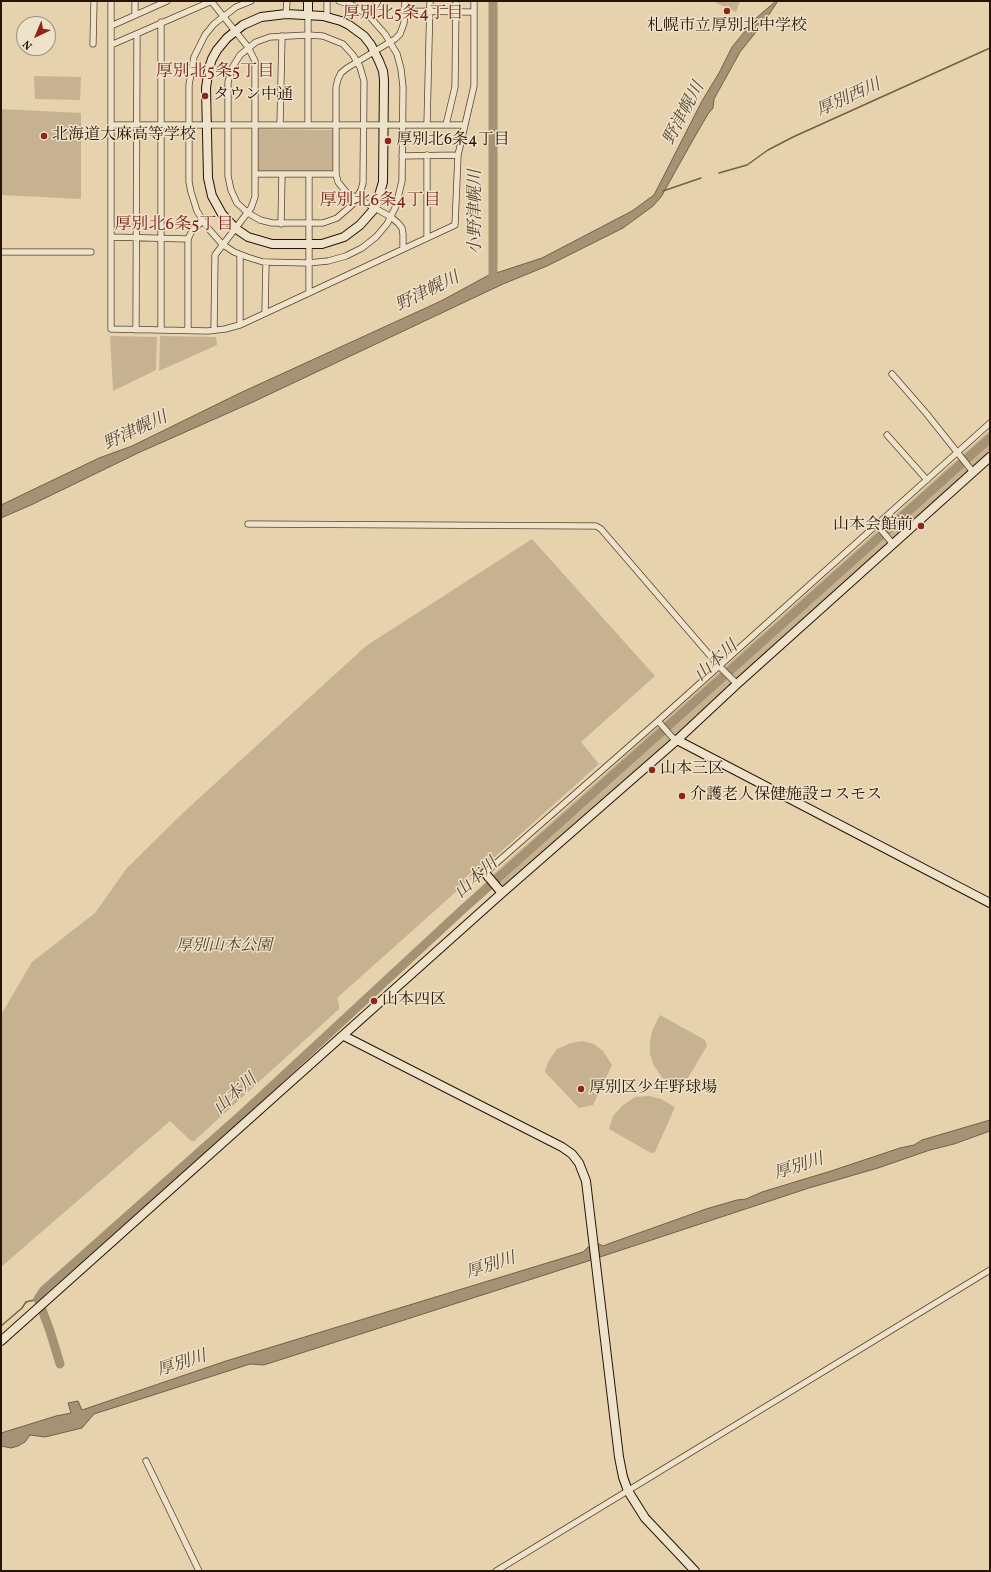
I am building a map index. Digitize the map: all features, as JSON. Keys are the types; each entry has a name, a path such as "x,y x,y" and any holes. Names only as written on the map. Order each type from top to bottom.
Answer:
{"street":[{"path":"93,44 94,1"},
{"path":"111,1 111,329 136,330 214,330 240,325 456,225 458,155 474,86 474,1"},
{"path":"135,1 135,15"},
{"path":"111,26 167,1"},
{"path":"111,45 211,1 248,47 255,61 254,204 214,255 214,330"},
{"path":"251,1 223,16 214,24 205,36 194,57 189,85 189,182 194,203 203,221 211,233 222,244 240,255 255,260 266,262 308,263 336,260 362,248 378,234 391,217 399,199 401,190 403,86 402,70 397,54 385,34 369,16 352,3 339,1"},
{"path":"286,14 287,1"},
{"path":"308,1 308,125"},
{"path":"327,1 328,17"},
{"path":"369,16 378,1"},
{"path":"403,249 402,228 391,217 342,188 338,182 336,174 336,125 338,79 340,73 395,39 403,28 405,1"},
{"path":"427,125 430,1"},
{"path":"446,125 455,87 456,1"},
{"path":"405,11 474,12"},
{"path":"286,14 308,14 328,17 341,21 356,30 364,36 374,51 379,61 383,76 383,182 375,208 360,225 344,237 322,244 264,242 248,237 235,228 222,214 212,196 208,178 206,88 209,68 217,50 234,31 252,20 272,15 286,14"},
{"path":"161,22 161,330"},
{"path":"136,330 137,34"},
{"path":"280,125 282,36"},
{"path":"282,36 323,36 337,41 348,50 357,62 364,81 363,177 361,190 348,210 337,218 323,223 281,224 260,220 248,213 237,203 229,183 228,88 230,74 236,61 248,47 262,39 282,36"},
{"path":"111,125 465,125"},
{"path":"427,238 428,155"},
{"path":"402,156 458,155"},
{"path":"255,174 336,174"},
{"path":"281,224 282,174"},
{"path":"309,174 309,293"},
{"path":"188,330 188,239 193,229 203,221"},
{"path":"111,237 188,239"},
{"path":"1,252 91,252"},
{"path":"240,255 240,325"},
{"path":"265,313 266,262"},
{"path":"892,374 926,413 973,472"},
{"path":"502,893 486,875 659,723 927,480 958,454 990,423"},
{"path":"887,435 927,480"},
{"path":"1,1341 344,1036 502,893 677,740 737,684 990,457"},
{"path":"248,524 596,526 601,528 720,667 737,684"},
{"path":"878,526 893,544"},
{"path":"659,723 677,740 990,903"},
{"path":"344,1036 562,1147 572,1154 579,1163 586,1181 600,1285 619,1457 628,1491 645,1518 695,1571"},
{"path":"496,1571 990,1270"},
{"path":"146,1461 199,1571"}],"green space":[{"path":"712,1 740,1 736,12"},
{"path":"34,76 81,77 80,100 35,99"},
{"path":"1,109 81,113 81,199 1,195"},
{"path":"258,129 334,130 334,172 258,172"},
{"path":"342,191 351,198 344,206 336,197"},
{"path":"110,336 157,337 156,370 113,391"},
{"path":"160,336 216,337 217,345 159,371"},
{"path":"990,430 990,452 504,891 491,876"},
{"name":"厚別山本公園","path":"532,539 655,676 581,742 599,764 337,998 339,1009 194,1141 191,1141 170,1121 1,1267 1,1015 32,962 95,913 127,868 185,811 366,646"},
{"path":"660,1015 705,1040 707,1046 680,1091 669,1084 661,1076 654,1066 650,1054 652,1031"},
{"name":"厚別区少年野球場","path":"582,1041 594,1044 603,1051 612,1065 593,1105 579,1108 545,1072 548,1062 557,1049 571,1043"},
{"path":"649,1096 661,1099 675,1107 655,1152 651,1153 609,1129 613,1116 622,1106 635,1097"}],"shaded area":[{"path":"776,1 778,1 764,22 740,52 714,99 713,108 708,114 661,197 653,206 623,228 547,266 503,284 253,402 138,453 1,518 1,505 99,458 132,446 240,393 441,301 487,276 542,258 632,211 654,195 702,101 719,73 732,47 755,19"},
{"path":"990,1120 990,1131 954,1144 930,1150 878,1168 809,1188 264,1365 250,1364 94,1414 82,1428 45,1437 30,1435 25,1442 18,1446 11,1448 1,1446 1,1433 56,1416 71,1413 68,1403 78,1401 82,1410 226,1361 583,1252 588,1247 599,1244 603,1246 706,1209 737,1200 746,1199 762,1192 900,1148 914,1145 922,1140"}],"waterway":[{"name":"小野津幌川","path":"493,1 493,279"},
{"name":"厚別西川","path":"719,173 747,165 768,150 793,137 990,48"},
{"name":"厚別西川","path":"663,191 701,178"},
{"name":"山本川","path":"60,1364 38,1299 44,1290 241,1115 461,911 990,438"},
{"path":"1,1326 22,1308 26,1302 38,1299"}],"place":[{"name":"札幌市立厚別北中学校","path":"727,11"},
{"name":"タウン中通","path":"205,96"},
{"name":"北海道大麻高等学校","path":"44,136"},
{"name":"厚別北6条4丁目","path":"388,141"},
{"name":"山本会館前","path":"921,526"},
{"name":"山本三区","path":"652,770"},
{"name":"介護老人保健施設コスモス","path":"682,796"},
{"name":"山本四区","path":"374,1001"},
{"name":"厚別区少年野球場","path":"581,1089"}],"district":[{"name":"厚別北5条4丁目","path":"403,15"},
{"name":"厚別北5条5丁目","path":"215,73"},
{"name":"厚別北6条4丁目","path":"380,202"},
{"name":"厚別北6条5丁目","path":"174,226"}],"water label":[{"name":"野津幌川","path":"685,114"},
{"name":"野津幌川","path":"428,293"},
{"name":"野津幌川","path":"136,432"},
{"name":"厚別川","path":"799,1168"},
{"name":"厚別川","path":"491,1267"},
{"name":"厚別川","path":"182,1365"}]}
